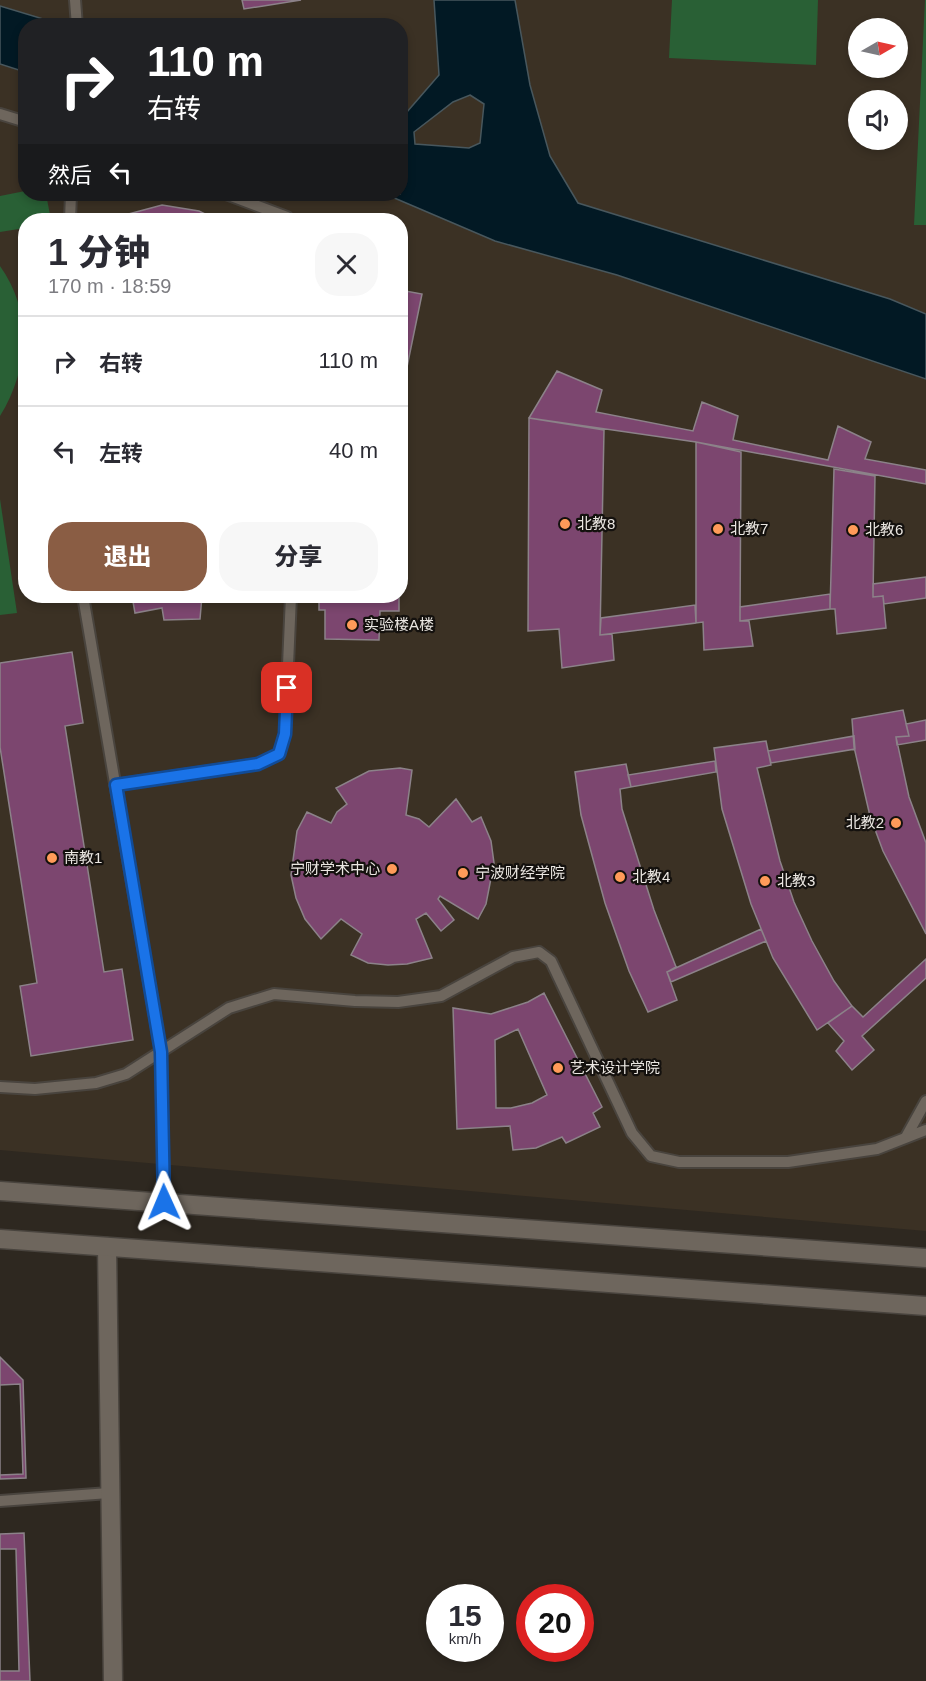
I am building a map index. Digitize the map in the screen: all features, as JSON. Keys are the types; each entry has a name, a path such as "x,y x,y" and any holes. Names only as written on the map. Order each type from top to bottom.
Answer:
{"main road":[{"path":"0,1191 926,1258"},
{"path":"0,1239 926,1306"},
{"path":"107,1247 113,1681"}],"lane":[{"path":"75,0 76,18"},
{"path":"0,114 18,120"},
{"path":"245,201 276,213"},
{"path":"84,603 161,1052 164,1202"},
{"path":"116,785 258,764 279,754 285,734 291,603"},
{"path":"0,1087 35,1089 96,1083 126,1074 230,1008 274,994 398,1002 441,996 513,957 538,952 551,961 632,1133 651,1156 678,1162 788,1162 877,1149 926,1130"},
{"path":"906,1137 926,1101"},
{"path":"0,1501 109,1493"}],"shaded area":[{"name":"宁波财经学院","path":"0,0 926,0 926,1231 0,1150"}],"green space":[{"path":"672,0 818,0 816,65 669,58"},
{"path":"925,0 926,225 914,225"},
{"path":"18,192 18,201 47,201 50,213 18,213 18,229 0,232 0,196"},
{"path":"0,266 18,302 18,374 10,398 0,416"},
{"path":"0,499 17,613 0,615"}],"water":[{"path":"434,0 515,0 530,85 550,156 578,203 890,299 926,314 926,379 617,275 495,241 401,201 408,201 408,111 439,75","holes":["470,95 484,104 480,143 469,148 415,144 414,132 453,102"]},
{"path":"0,6 40,18 18,18 18,70 0,64"}],"building":[{"path":"242,0 301,0 244,9"},
{"path":"162,205 203,213 132,213"},
{"path":"408,291 422,294 408,362"},
{"path":"557,371 602,390 596,412 693,431 702,402 738,416 733,440 828,460 838,426 871,442 865,459 926,470 926,484 696,442 529,418"},
{"name":"北教8","path":"529,418 604,430 600,635 612,634 614,660 562,668 559,629 528,631"},
{"name":"北教7","path":"696,442 741,452 740,621 749,621 753,646 704,650 703,622 696,623"},
{"name":"北教6","path":"834,469 875,476 873,597 883,596 886,628 837,634 835,609 830,609"},
{"path":"926,577 926,598 884,604 883,596 873,597 873,584"},
{"path":"830,594 830,609 740,621 740,607"},
{"path":"133,603 201,603 200,619 164,620 162,608 135,613"},
{"name":"实验楼A楼","path":"319,603 399,603 399,611 380,611 379,640 325,639 325,610 319,610"},
{"path":"695,605 696,623 600,635 601,618"},
{"name":"南教1","path":"72,652 83,723 65,726 104,972 122,969 133,1040 31,1056 20,986 37,983 0,747 0,663"},
{"name":"北教2","path":"903,710 909,736 896,737 909,797 926,843 926,934 883,851 870,816 854,747 852,719"},
{"path":"926,720 926,740 897,745 896,737 909,736 906,724"},
{"path":"854,736 855,749 771,763 768,751"},
{"name":"北教3","path":"766,741 771,765 757,768 780,861 794,902 812,941 834,981 852,1006 817,1030 773,958 751,904 722,809 714,748"},
{"path":"715,761 716,772 631,787 628,775"},
{"name":"北教4","path":"626,764 631,787 620,789 622,809 654,910 676,967 667,972 677,1000 648,1012 629,971 605,903 581,815 575,772"},
{"name":"宁财学术中心","path":"400,768 412,770 406,815 419,819 429,827 456,799 472,822 481,817 491,841 494,863 486,904 478,919 440,896 438,899 454,920 441,931 426,913 416,919 432,958 407,964 368,963 351,955 362,934 341,919 321,939 305,919 296,898 291,875 297,831 307,812 331,823 337,812 347,804 336,788 369,771"},
{"path":"761,929 766,941 671,982 667,972"},
{"path":"926,959 926,978 862,1036 874,1050 852,1070 836,1051 844,1041 828,1023 852,1006 863,1017"},
{"name":"艺术设计学院","path":"544,993 602,1107 593,1113 600,1127 566,1143 562,1137 536,1148 513,1150 510,1126 457,1129 453,1008 491,1014 528,1002","holes":["518,1029 547,1095 532,1103 511,1108 496,1108 495,1040"]},
{"path":"0,1357 23,1380 26,1478 0,1479"},
{"path":"20,1384 23,1474 0,1475 0,1385"},
{"path":"24,1533 30,1681 0,1681 0,1534"},
{"path":"0,1549 16,1549 19,1671 0,1671"}],"place":[{"name":"北教8","path":"565,524"},
{"name":"北教7","path":"718,529"},
{"name":"北教6","path":"853,530"},
{"name":"实验楼A楼","path":"352,625"},
{"name":"北教2","path":"896,823"},
{"name":"南教1","path":"52,858"},
{"name":"宁财学术中心","path":"392,869"},
{"name":"宁波财经学院","path":"463,873"},
{"name":"北教4","path":"620,877"},
{"name":"北教3","path":"765,881"},
{"name":"艺术设计学院","path":"558,1068"}],"route":[{"path":"164,1202 161,1052 116,785 258,764 279,754 285,734 287,688"}]}
